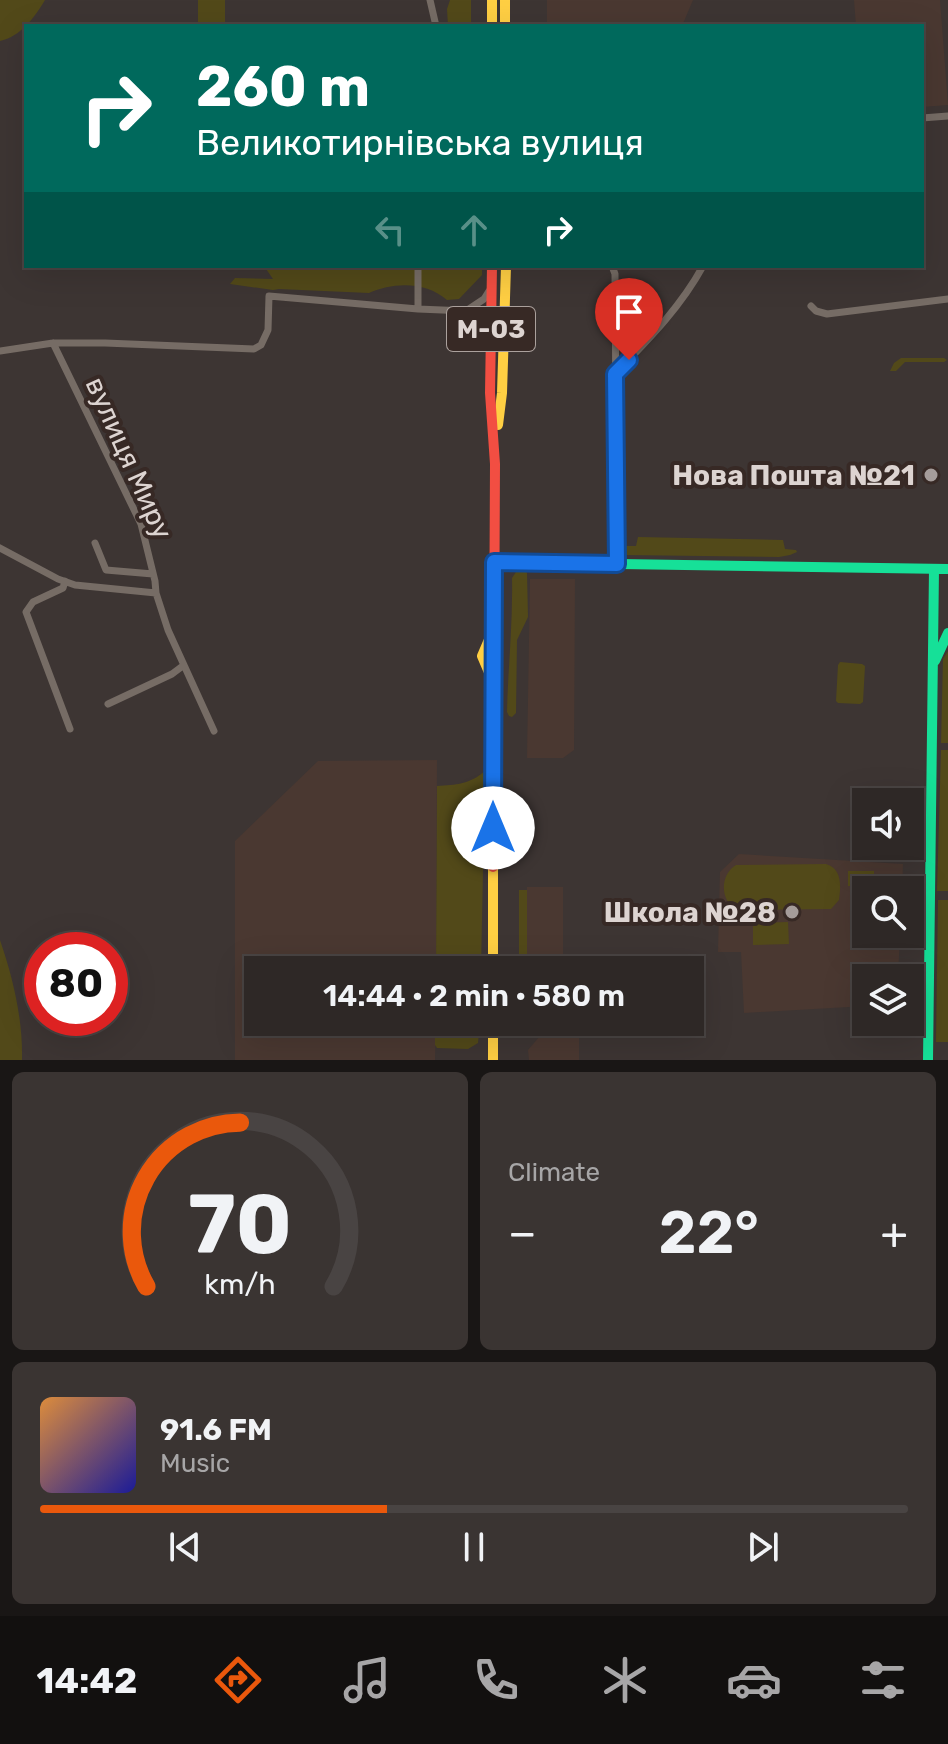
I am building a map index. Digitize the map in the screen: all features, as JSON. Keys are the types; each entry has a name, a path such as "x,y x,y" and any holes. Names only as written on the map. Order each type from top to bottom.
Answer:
{"main road":[{"path":"492,0 492,24"},
{"path":"505,0 505,24"},
{"name":"М-03","path":"492,268 490,393 495,464 494,620 482,656 494,690 493,956"},
{"name":"М-03","path":"495,464 508,269"},
{"path":"494,562 948,569"},
{"path":"928,1060 934,569"},
{"path":"933,666 948,633"},
{"path":"493,1036 493,1060"}],"street":[{"path":"430,0 436,24"},
{"path":"924,118 948,116"},
{"path":"418,268 418,309"},
{"path":"613,268 617,564"},
{"path":"615,374 676,308 702,268"},
{"path":"466,311 484,299 492,285"},
{"path":"0,351 53,343 254,349 261,345 268,330 269,296 491,312 505,293"},
{"path":"811,306 827,314 948,299"},
{"path":"466,311 482,328 491,347"},
{"path":"491,312 503,343"},
{"name":"вулиця Миру","path":"53,343 141,524 156,593 168,630 214,731"},
{"path":"95,543 106,570 153,574"},
{"path":"0,548 75,585 156,593"},
{"path":"65,581 63,588 33,602 26,612 70,729"},
{"path":"108,704 172,674 184,665"}],"shaded area":[{"path":"0,0 45,0 20,31 0,41"},
{"path":"198,0 225,0 225,24 198,24"},
{"path":"450,0 471,0 471,24 448,24"},
{"path":"547,0 693,0 683,24 547,24"},
{"path":"854,0 940,0 948,105 924,107 924,24 856,24"},
{"path":"265,268 482,268 482,275 459,299 447,300 429,289 409,285 369,293 273,290 230,284 235,278 273,279"},
{"path":"901,358 947,360 905,362 896,371 890,371"},
{"path":"638,537 783,540 785,549 797,552 779,557 621,555 621,546 636,546"},
{"path":"520,570 527,573 528,617 517,640 516,713 512,717 507,712 512,578"},
{"path":"530,579 575,579 574,750 563,758 527,758"},
{"path":"948,651 948,743 941,743 943,659"},
{"path":"840,662 865,666 863,702 860,704 836,701"},
{"path":"941,750 948,750 948,891 937,891"},
{"path":"437,760 436,956 244,956 244,1036 436,1036 435,1060 235,1060 235,841 318,761"},
{"path":"485,771 481,956 436,956 437,786 474,779"},
{"name":"Школа №28","path":"739,854 903,864 903,876 852,876 852,948 899,948 899,964 852,964 852,1007 744,1013 741,952 718,952 720,872"},
{"path":"826,864 838,874 840,883 839,900 831,909 738,910 725,895 724,882 736,865"},
{"path":"848,871 874,871 874,876 852,876 852,886 848,886"},
{"path":"527,887 563,887 563,956 527,956"},
{"path":"519,890 527,890 527,956 519,956"},
{"path":"938,900 948,900 948,1042 936,1042"},
{"path":"788,922 789,944 753,945 753,923"},
{"path":"0,940 16,999 22,1060 0,1060"},
{"path":"435,1036 479,1036 478,1043 468,1049 437,1048"},
{"path":"540,1036 579,1036 579,1060 529,1060 528,1050"}],"traffic: fast":[{"path":"494,562 948,569"},
{"path":"928,1060 934,569"},
{"path":"935,661 948,633"}],"traffic: slow":[{"path":"492,0 492,24"},
{"path":"505,0 505,24"},
{"path":"498,425 506,268"},
{"path":"491,635 482,656 491,677"},
{"path":"493,867 493,956"},
{"path":"493,1036 493,1060"}],"traffic: jam":[{"path":"492,268 490,393 495,464 493,867"}],"place":[{"name":"Нова Пошта №21","path":"931,475"},
{"name":"Школа №28","path":"792,912"}],"route":[{"path":"493,828 494,562 617,564 615,374 629,360"}]}
